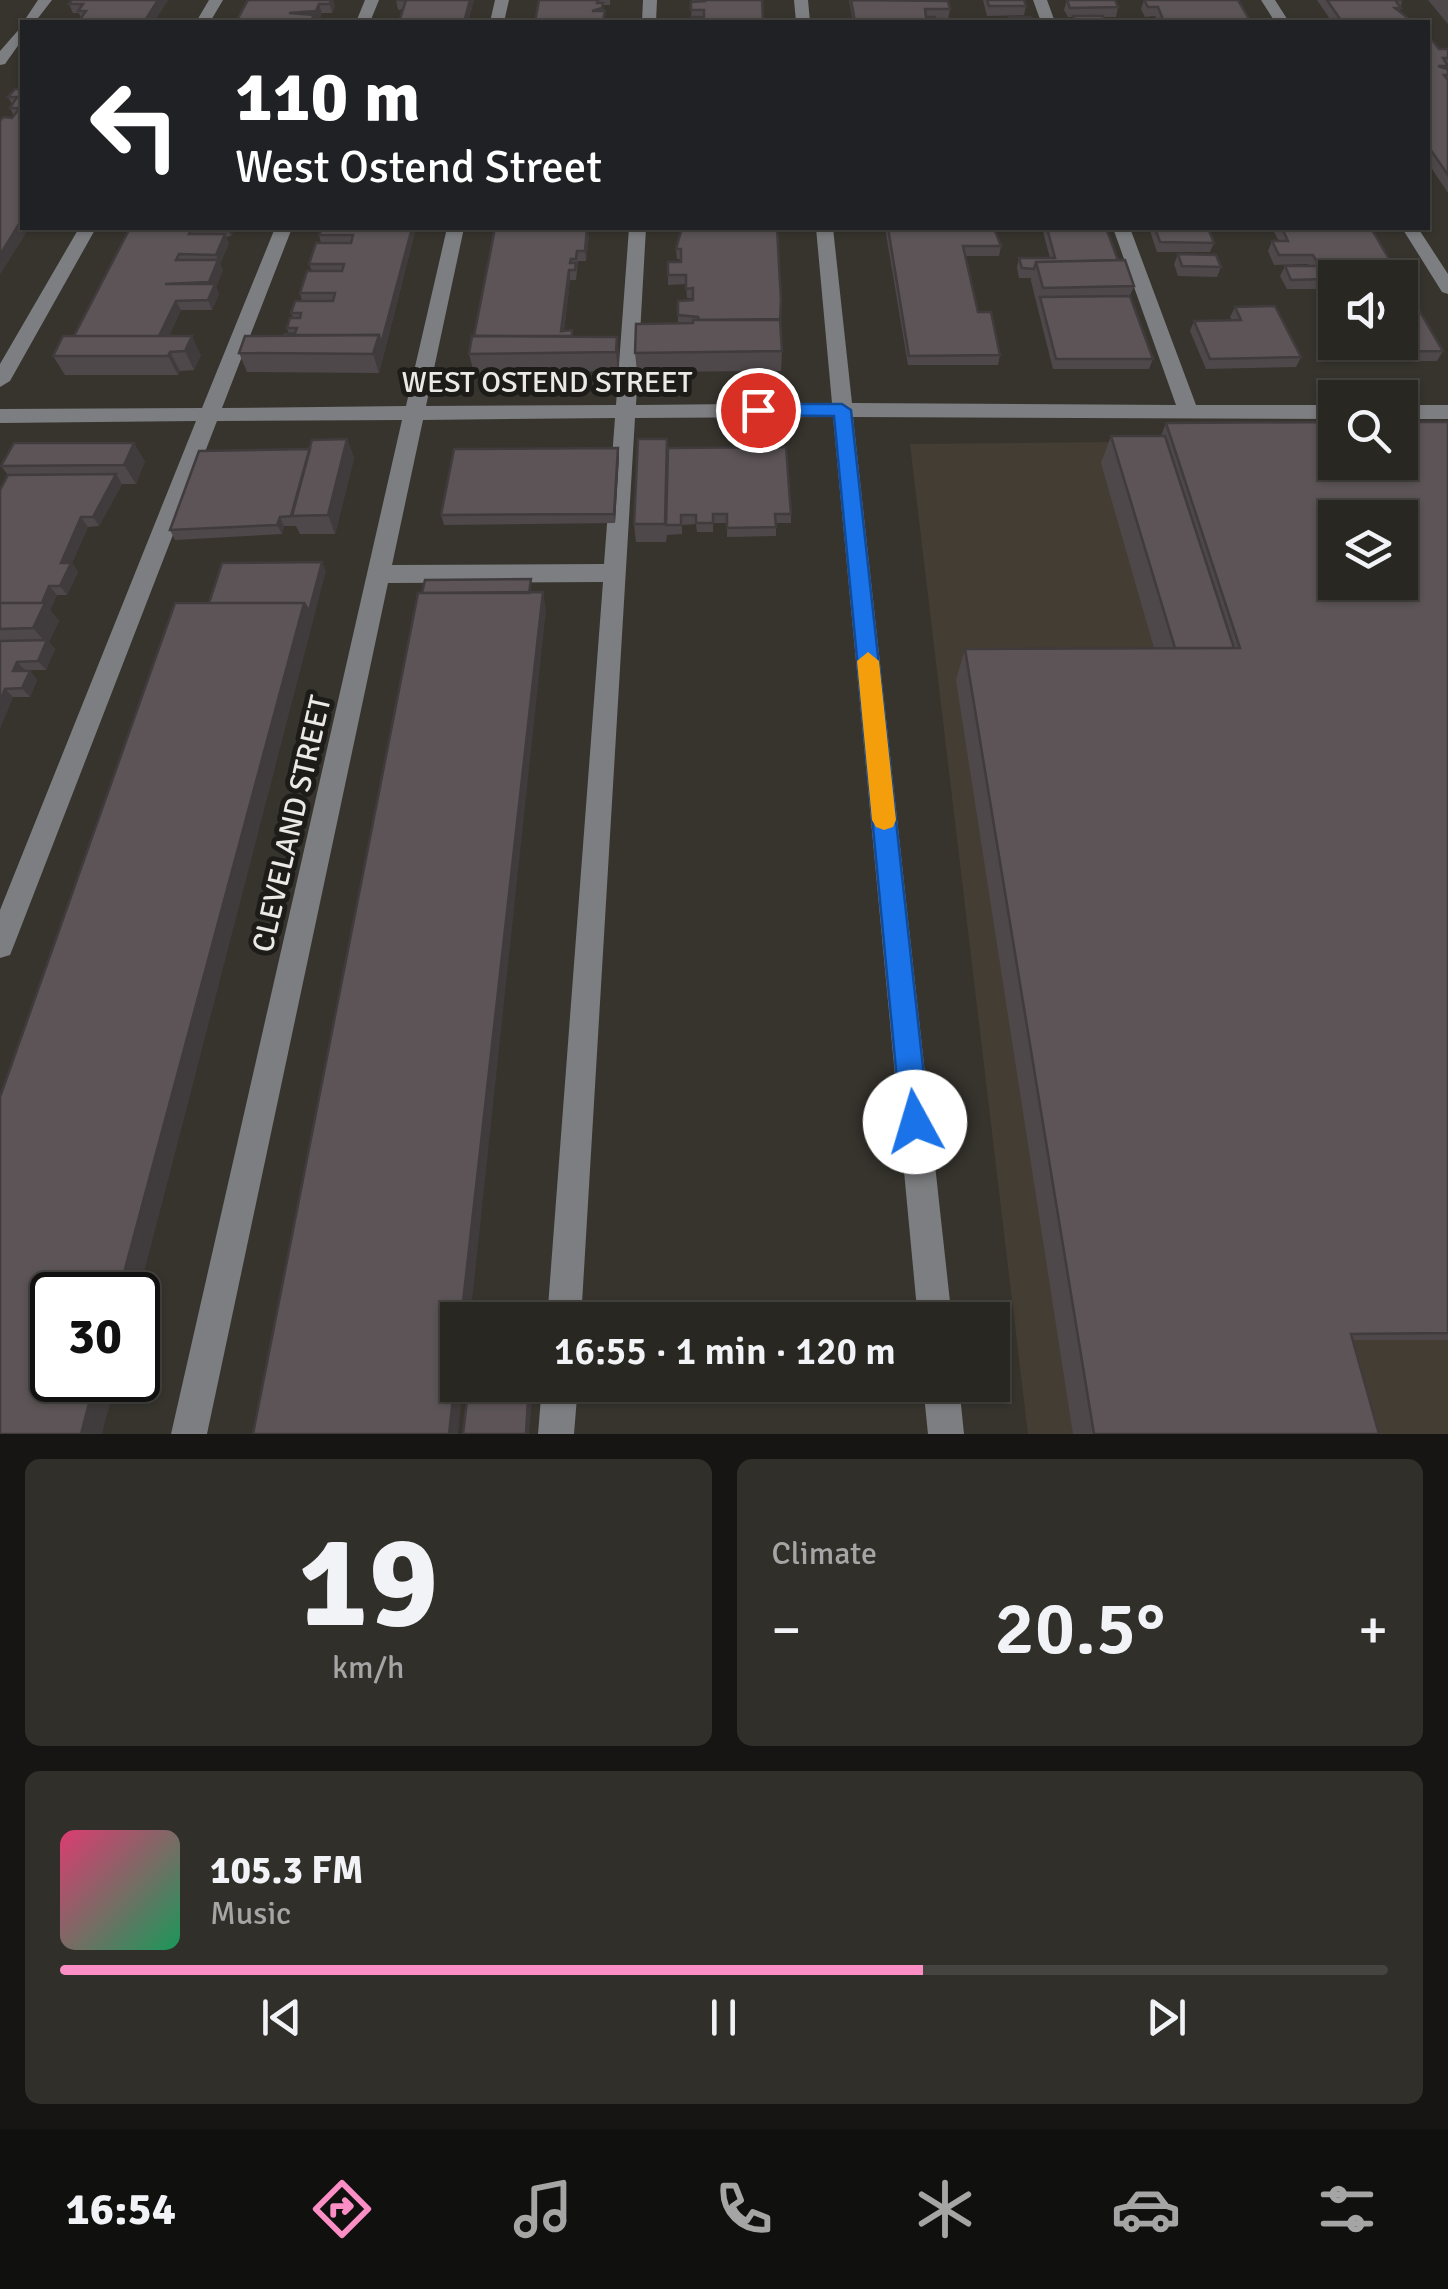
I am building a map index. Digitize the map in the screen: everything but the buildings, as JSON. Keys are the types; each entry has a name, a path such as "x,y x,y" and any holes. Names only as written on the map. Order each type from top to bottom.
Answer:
{"street":[{"path":"30,20 45,0"},
{"path":"0,61 20,33"},
{"path":"0,381 86,230"},
{"path":"0,945 281,230"},
{"name":"CLEVELAND STREET","path":"190,1434 455,230"},
{"path":"565,1302 636,230"},
{"path":"824,230 933,1302"},
{"path":"1123,230 1189,413"},
{"path":"1411,230 1448,288"},
{"name":"WEST OSTEND STREET","path":"0,416 842,410 1318,412"},
{"path":"1418,412 1448,412"},
{"path":"380,574 615,573"},
{"path":"556,1434 559,1402"},
{"path":"943,1402 946,1434"}],"shaded area":[{"path":"1448,439 1448,1434 1028,1434 910,444 1318,440 1318,480 1418,480 1418,453"}],"slow traffic":[{"path":"868,661 884,820"}],"route":[{"path":"758,410 842,410 915,1122"}]}
